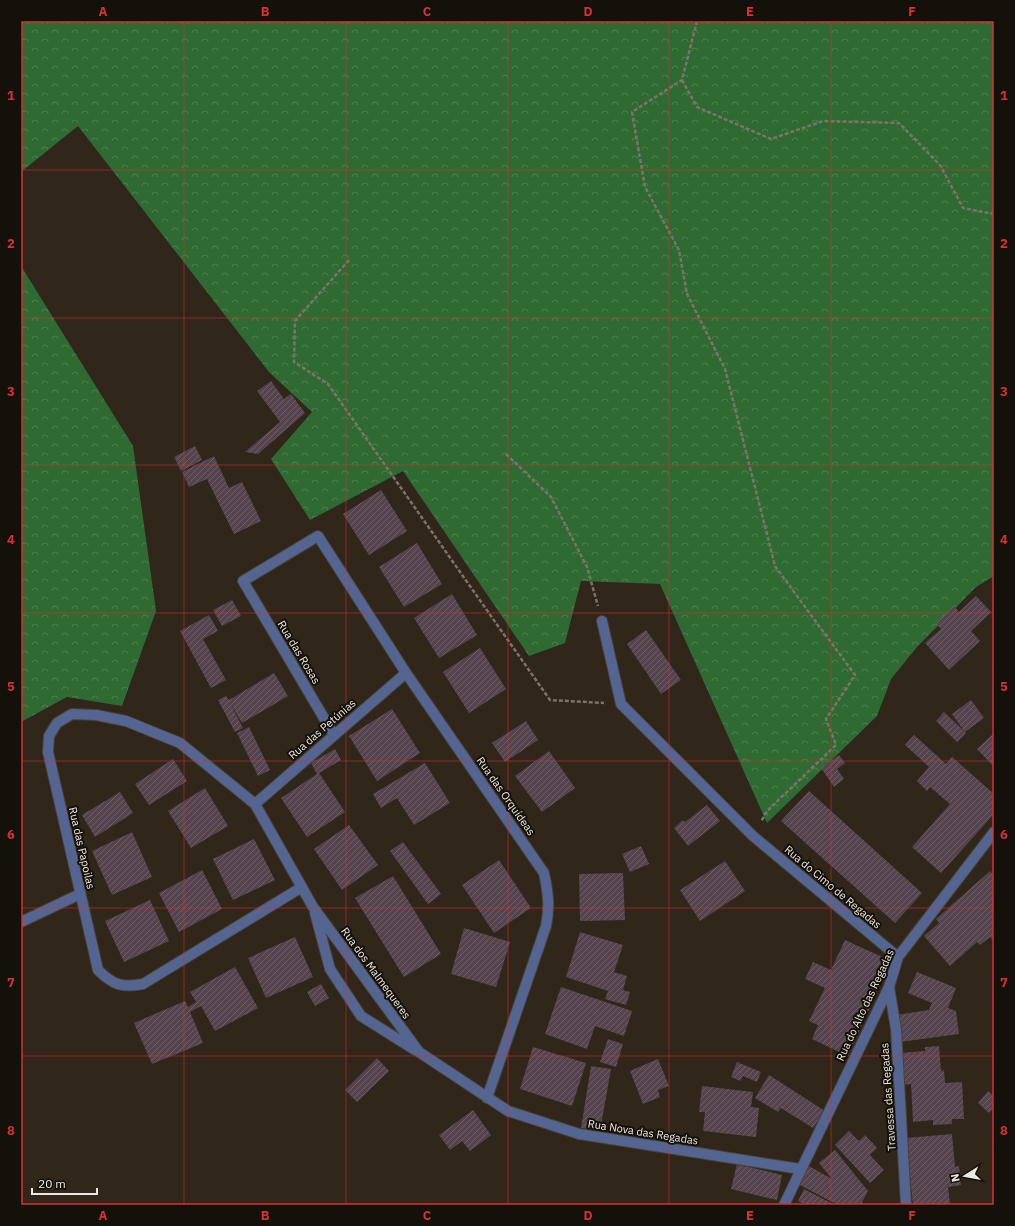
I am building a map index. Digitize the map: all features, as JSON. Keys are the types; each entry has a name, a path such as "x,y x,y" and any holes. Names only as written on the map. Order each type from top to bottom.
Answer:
{"street":[{"name":"Rua das Orquídeas","path":"243,581 318,536 406,673 544,873 549,893 549,911 546,926 487,1098"},
{"name":"Rua das Rosas","path":"243,581 334,735"},
{"path":"602,621 621,704"},
{"name":"Rua das Petúnias","path":"255,804 406,673"},
{"name":"Rua do Cimo de Regadas","path":"621,704 753,836 898,957"},
{"name":"Rua das Papoilas","path":"255,804 180,743 126,721 96,715 72,714 57,723 49,736 48,752 98,970 109,980 129,987 143,984 302,887"},
{"name":"Rua dos Malmequeres","path":"255,804 313,907 419,1052"},
{"name":"Rua do Alto das Regadas","path":"784,1205 800,1169 889,987 898,957 994,832"},
{"path":"21,922 80,894"},
{"name":"Rua dos Malmequeres","path":"313,907 330,969 361,1016 419,1052 487,1098"},
{"name":"Travessa das Regadas","path":"889,987 896,1029 906,1205"},
{"name":"Rua Nova das Regadas","path":"487,1098 508,1111 579,1134 800,1169"}],"path":[{"path":"697,21 682,80 632,112 644,187 679,250 687,294 725,369 775,566 855,676 826,718 836,745 767,811 753,836"},
{"path":"682,80 697,107 771,139 823,121 899,123 940,165 963,208 994,214"},
{"path":"349,260 295,321 294,362 328,384 550,700 621,704"},
{"path":"506,454 551,497 587,567 602,621"}],"green space":[{"path":"21,21 994,21 994,576 976,587 917,647 891,679 877,716 767,823 660,584 581,581 565,643 529,656 403,471 310,520 271,459 312,412 269,372 78,126 21,172"},
{"path":"21,266 133,446 156,611 122,706 67,697 21,722"}],"building":[{"path":"271,381 284,399 291,394 305,413 258,454 245,452 280,422 257,391"},
{"path":"195,446 202,460 181,471 174,457"},
{"path":"214,456 229,488 242,482 261,521 234,534 207,479 189,487 182,472"},
{"path":"381,490 407,531 369,555 343,514"},
{"path":"417,543 442,584 404,607 379,567"},
{"path":"452,594 477,635 439,658 414,618"},
{"path":"976,596 991,612 971,631 980,641 949,670 925,643 941,629 936,623 954,606 959,612"},
{"path":"232,600 241,616 222,626 213,610"},
{"path":"209,615 218,631 203,639 226,680 211,688 180,631"},
{"path":"646,630 681,680 661,694 627,644"},
{"path":"480,648 506,689 469,713 443,672"},
{"path":"274,673 288,696 242,723 230,703 243,728 235,732 218,700 226,696 229,700"},
{"path":"971,700 984,718 965,732 966,733 957,742 936,721 944,712 964,731 952,714"},
{"path":"392,709 420,753 377,781 349,736"},
{"path":"526,721 538,740 505,762 492,743"},
{"path":"249,727 270,770 258,776 237,733"},
{"path":"994,733 994,767 977,749"},
{"path":"914,735 946,764 952,757 994,794 994,814 941,873 912,847 950,804 930,787 927,791 917,781 929,767 905,745"},
{"path":"335,749 341,760 319,773 345,812 307,837 281,798 317,774 311,763"},
{"path":"549,751 575,788 542,812 515,776"},
{"path":"839,755 845,763 837,769 844,779 834,787 821,768"},
{"path":"173,759 187,781 149,805 135,784"},
{"path":"425,763 450,803 414,825 397,798 381,808 373,794"},
{"path":"205,788 228,826 191,848 168,811"},
{"path":"809,791 922,893 895,923 781,821"},
{"path":"120,792 133,813 95,837 82,815"},
{"path":"707,805 720,821 688,846 674,828 683,820 685,822"},
{"path":"349,825 378,865 342,890 314,849"},
{"path":"132,832 152,877 112,895 92,851"},
{"path":"254,839 275,880 233,900 213,859"},
{"path":"403,842 441,894 428,904 390,851"},
{"path":"641,846 649,864 630,872 622,854"},
{"path":"499,860 531,908 494,933 462,885"},
{"path":"725,861 745,891 700,921 680,890"},
{"path":"202,870 222,909 179,932 159,893"},
{"path":"990,871 994,876 994,941 990,937 980,945 977,942 950,966 924,936 939,923 936,919"},
{"path":"623,873 625,920 580,921 579,874"},
{"path":"393,876 441,954 404,977 355,898"},
{"path":"150,900 169,941 124,962 105,921"},
{"path":"464,928 510,942 496,987 451,974"},
{"path":"580,932 623,945 614,972 627,976 623,990 630,992 626,1005 605,999 608,991 566,977"},
{"path":"295,937 313,977 266,998 248,958"},
{"path":"845,940 891,961 848,1056 812,1039 818,1025 809,1021 825,988 805,979 813,962 831,970"},
{"path":"235,967 258,1008 215,1031 201,1006 190,1012 203,1043 152,1064 134,1023 185,1001 188,1007 196,1002 190,992"},
{"path":"917,972 956,988 948,1008 956,1011 959,1034 900,1042 896,1015 929,1010 932,1003 908,993"},
{"path":"321,984 329,998 315,1006 307,992"},
{"path":"561,987 632,1011 624,1036 595,1026 587,1049 545,1034"},
{"path":"608,1039 623,1044 616,1067 600,1062"},
{"path":"939,1046 941,1071 944,1070 945,1083 962,1082 964,1119 952,1119 952,1124 933,1125 933,1120 913,1122 911,1084 902,1085 900,1053 925,1051 925,1047"},
{"path":"533,1047 586,1063 572,1106 520,1089"},
{"path":"377,1058 389,1071 357,1102 345,1090"},
{"path":"658,1059 669,1086 658,1090 660,1097 643,1104 630,1071"},
{"path":"737,1062 761,1072 757,1082 743,1076 740,1081 731,1077"},
{"path":"591,1066 611,1069 600,1131 581,1128"},
{"path":"769,1075 825,1111 813,1128 781,1108 778,1112 755,1098"},
{"path":"702,1086 753,1092 751,1107 759,1108 756,1137 703,1131 705,1112 699,1112"},
{"path":"988,1091 994,1096 994,1107 989,1113 978,1103"},
{"path":"473,1110 491,1135 470,1151 462,1141 450,1150 439,1135"},
{"path":"849,1131 859,1141 865,1135 877,1148 870,1155 884,1170 870,1183 835,1145"},
{"path":"952,1134 955,1167 959,1166 961,1185 948,1187 950,1205 913,1205 906,1138"},
{"path":"835,1150 868,1191 862,1202 865,1205 838,1205 798,1184 807,1165 832,1179 819,1163"},
{"path":"737,1164 782,1175 777,1200 731,1189"},
{"path":"804,1189 835,1205 806,1205 798,1201"}]}
